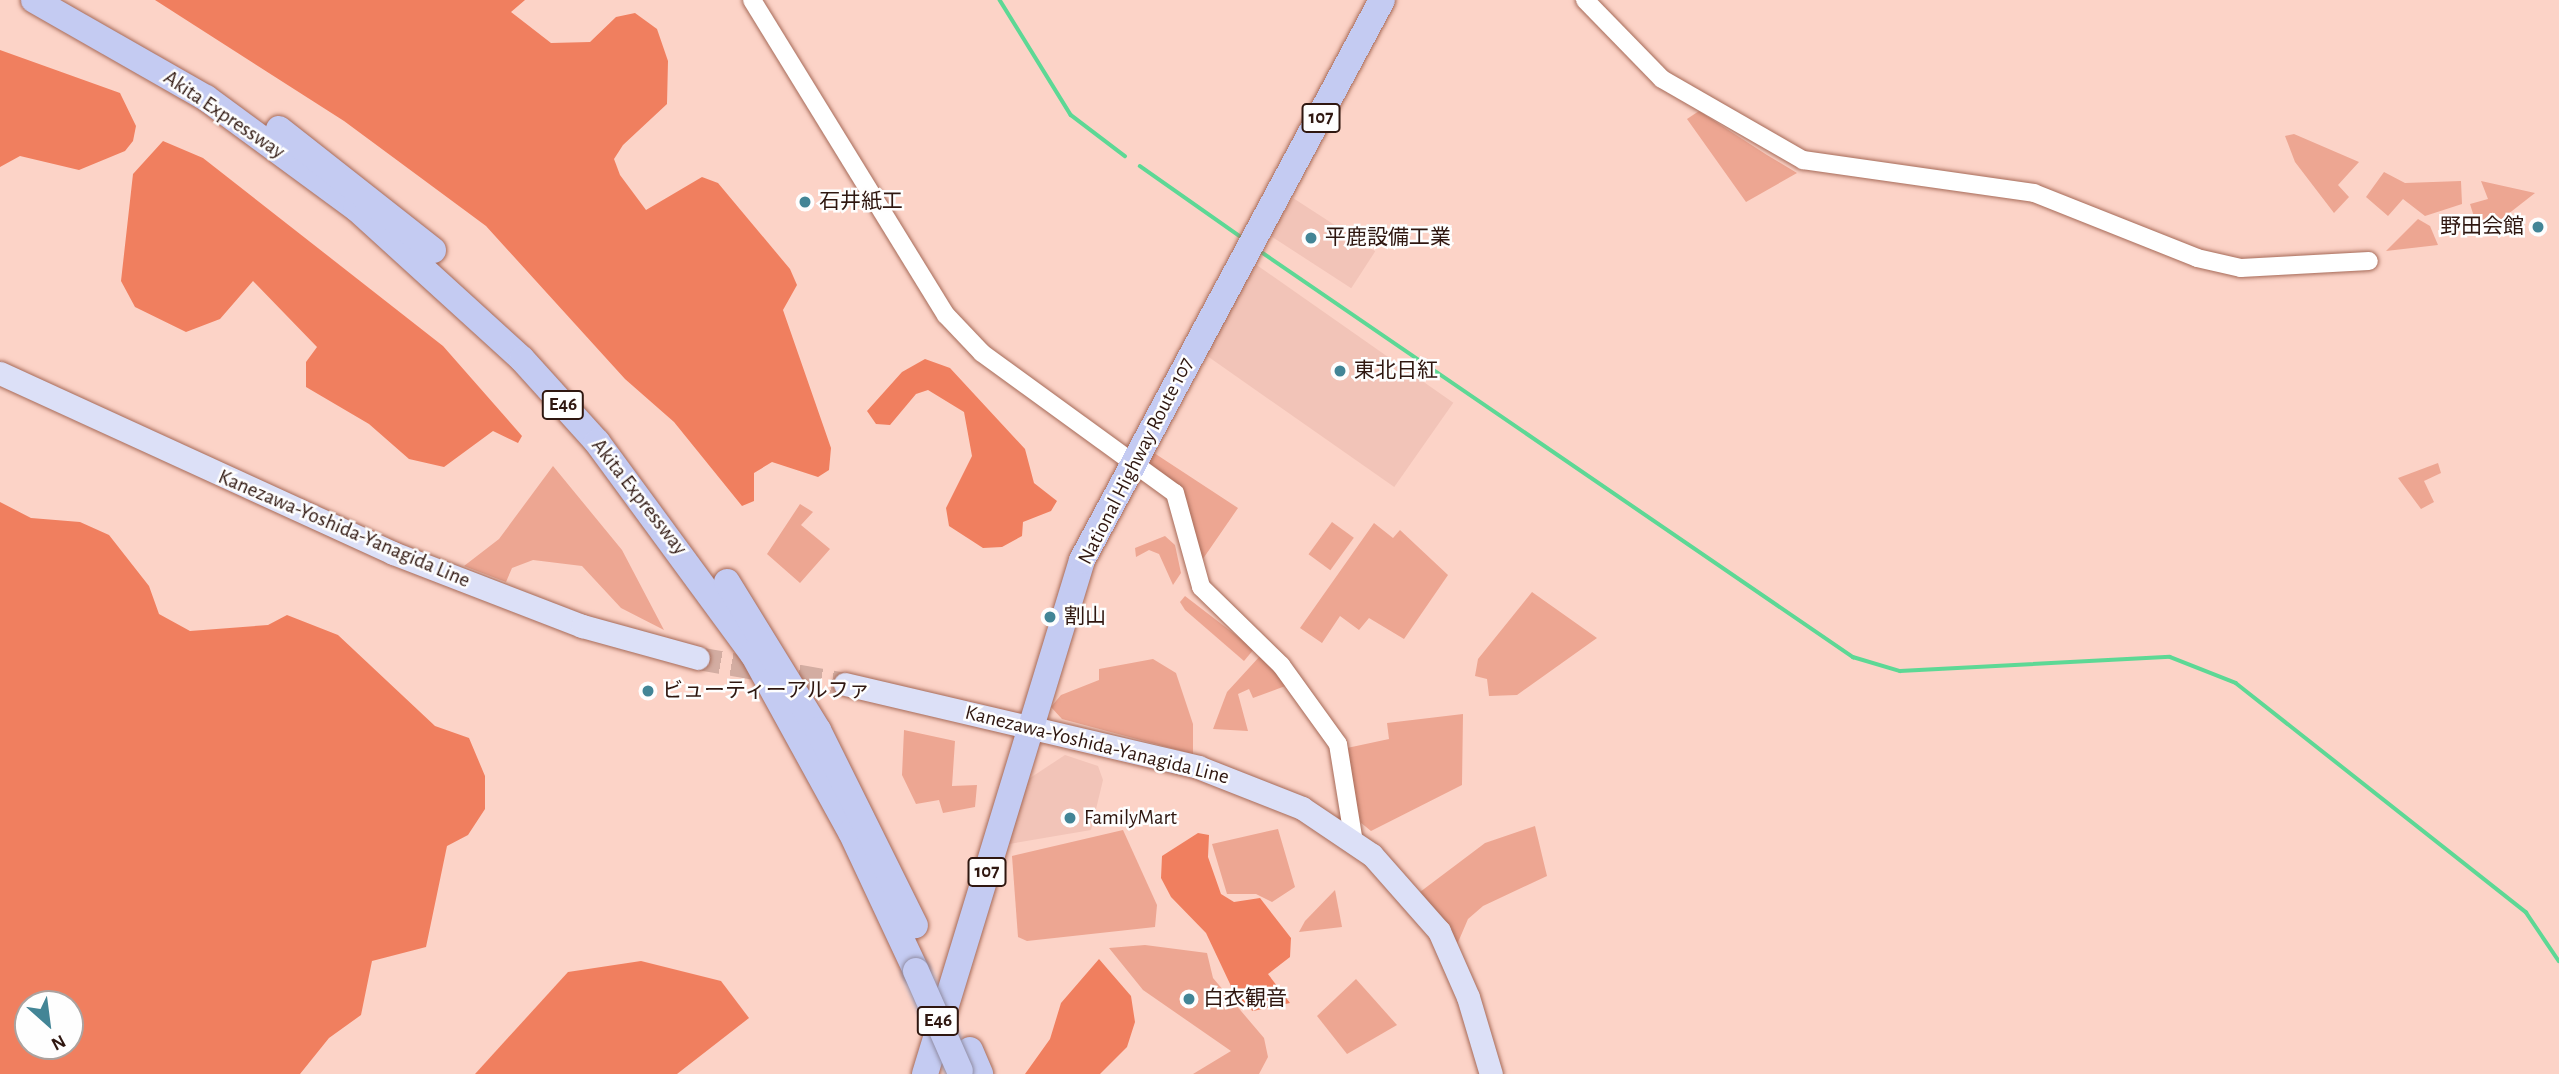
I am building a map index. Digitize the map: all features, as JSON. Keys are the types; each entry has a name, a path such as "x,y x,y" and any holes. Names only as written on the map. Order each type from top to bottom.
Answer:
{"highway":[{"name":"Akita Expressway","path":"34,0 206,98 356,208 523,359 597,442 752,654 923,964"},
{"name":"Akita Expressway","path":"73,0 217,84 369,194 516,329 612,431 769,645 867,823 923,964 968,1067"},
{"name":"National Highway Route 107","path":"925,1074 1082,560 1133,460 1382,0"}],"main road":[{"name":"Kanezawa-Yoshida-Yanagida Line","path":"0,373 393,553 582,626 698,658"},
{"name":"Kanezawa-Yoshida-Yanagida Line","path":"845,684 1032,727 1248,784 1302,808 1354,843 1400,883 1439,931 1491,1074"}],"street":[{"path":"752,0 946,315 982,353 1175,493 1201,587 1319,710 1349,780 1354,843"},
{"path":"1585,0 1662,79 1803,160 2034,193 2197,258 2241,268 2369,261"}],"shaded area":[{"path":"155,0 525,0 511,12 551,43 590,42 616,17 635,13 657,29 668,61 667,104 623,145 614,159 620,175 646,210 702,177 718,183 790,269 797,285 783,310 831,448 829,470 818,477 772,462 754,473 754,501 742,506 674,422 625,379 486,226 344,121"},
{"path":"0,50 120,93 136,126 133,141 125,151 79,170 20,156 0,167"},
{"path":"1699,111 1797,173 1746,202 1687,119"},
{"path":"2294,134 2359,162 2338,185 2349,197 2334,213 2295,162 2285,136"},
{"path":"163,141 203,158 443,346 522,436 518,443 493,431 444,467 409,459 369,424 306,387 306,362 317,347 253,281 220,319 186,332 135,307 121,281 133,174"},
{"path":"2384,172 2405,183 2461,181 2462,204 2425,216 2403,199 2388,216 2366,197"},
{"path":"2481,181 2535,193 2480,236 2470,204 2488,199"},
{"path":"1293,198 1375,251 1351,288 1269,235"},
{"path":"2418,219 2430,226 2438,245 2386,251"},
{"path":"1251,261 1453,403 1394,487 1192,345"},
{"path":"925,359 950,368 1025,449 1034,483 1057,501 1051,511 1023,522 1022,536 1002,547 983,548 949,526 946,508 972,456 964,412 928,390 916,394 890,425 876,424 867,411 902,372"},
{"path":"1148,449 1238,508 1198,566 1187,500 1141,460"},
{"path":"2438,463 2441,473 2424,481 2434,502 2421,509 2398,478"},
{"path":"553,466 622,550 664,630 621,608 582,566 533,560 512,568 506,582 464,566 499,539"},
{"path":"0,502 31,518 80,522 109,535 149,586 159,614 190,631 268,625 287,615 338,635 435,726 469,738 485,776 485,809 468,835 447,846 426,947 372,961 361,1015 329,1038 300,1074 0,1074"},
{"path":"800,504 813,512 801,525 830,549 800,583 767,554"},
{"path":"1332,522 1354,538 1330,570 1308,554"},
{"path":"1374,523 1393,538 1400,530 1448,575 1404,639 1369,618 1359,630 1340,616 1322,643 1300,628"},
{"path":"1165,536 1175,545 1181,573 1173,585 1159,554 1149,550 1136,557 1135,548"},
{"path":"1532,592 1597,638 1517,695 1489,696 1487,679 1475,676 1478,659"},
{"path":"1185,596 1254,649 1244,661 1185,610 1180,602"},
{"path":"1260,656 1288,685 1253,698 1249,689 1238,694 1248,731 1213,729 1227,692"},
{"path":"1153,659 1176,673 1193,724 1193,754 1062,719 1051,707 1061,695 1099,680 1099,669"},
{"path":"1463,714 1462,785 1371,831 1360,822 1347,748 1389,739 1387,723"},
{"path":"904,730 955,741 952,786 977,785 975,807 943,813 939,800 916,804 902,775"},
{"path":"1065,755 1098,766 1103,780 1091,830 1009,844 1024,782"},
{"path":"1535,826 1547,876 1483,906 1468,919 1456,947 1420,892 1485,843"},
{"path":"1278,829 1295,887 1272,902 1256,894 1227,894 1212,844"},
{"path":"1123,830 1157,905 1155,927 1027,941 1018,937 1012,856"},
{"path":"1198,833 1209,835 1208,857 1221,894 1234,902 1260,898 1291,938 1290,957 1268,974 1290,1003 1253,1011 1239,1003 1206,933 1171,897 1161,878 1162,856"},
{"path":"1335,890 1342,927 1299,932 1305,921"},
{"path":"1145,945 1207,953 1213,978 1264,1038 1268,1057 1259,1074 1193,1074 1231,1051 1143,990 1109,948"},
{"path":"1099,959 1131,996 1135,1022 1127,1047 1100,1074 1025,1074 1050,1039 1061,1003"},
{"path":"641,961 721,981 749,1018 677,1074 475,1074 568,972"},
{"path":"1356,979 1397,1025 1347,1054 1317,1016"}],"waterway":[{"path":"1000,0 1071,115 1125,156"},
{"path":"1140,166 1241,237"},
{"path":"1260,251 1853,657 1900,671 2170,657 2236,683 2526,912 2559,961"}],"tunnel":[{"path":"698,658 845,684"}],"place":[{"name":"石井紙工","path":"805,202"},
{"name":"野田会館","path":"2538,227"},
{"name":"平鹿設備工業","path":"1311,238"},
{"name":"東北日紅","path":"1340,371"},
{"name":"割山","path":"1050,617"},
{"name":"ビューティーアルファ","path":"648,691"},
{"name":"FamilyMart","path":"1070,818"},
{"name":"白衣観音","path":"1189,999"}]}
